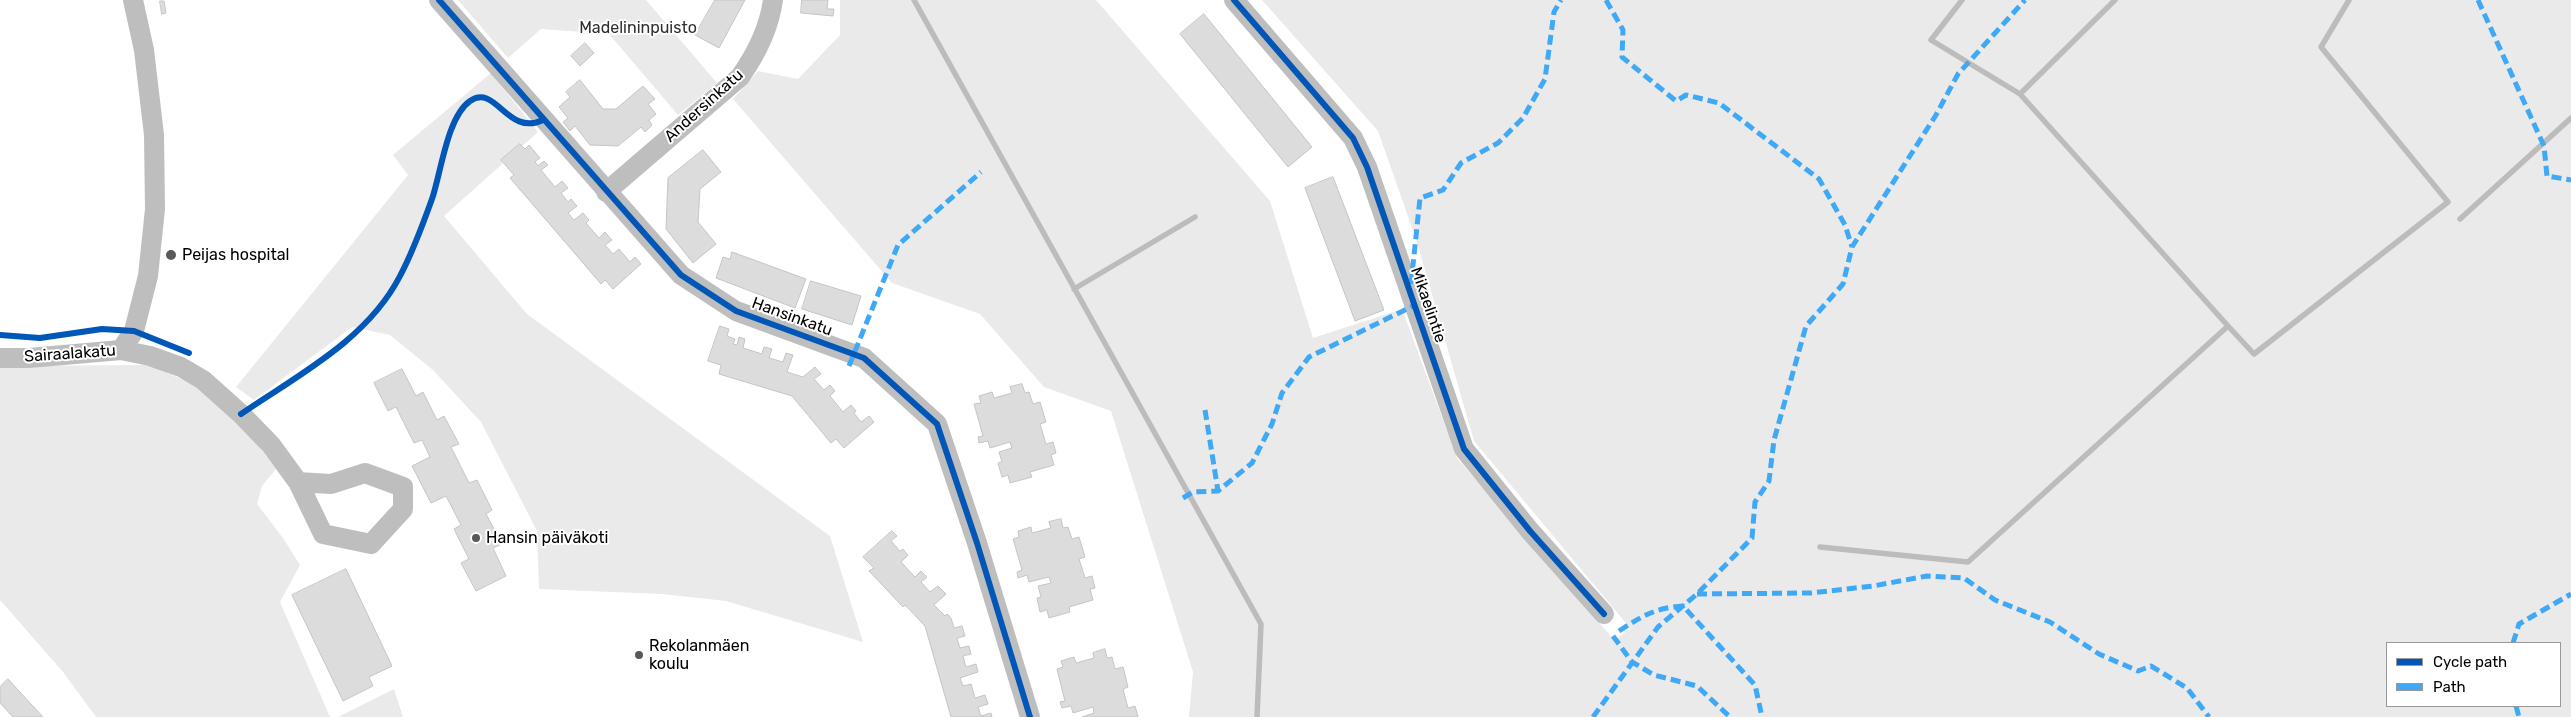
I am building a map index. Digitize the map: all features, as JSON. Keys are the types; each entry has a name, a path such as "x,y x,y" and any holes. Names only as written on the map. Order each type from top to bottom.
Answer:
{"street":[{"path":"121,350 134,331 148,276 155,209 154,135 144,50 133,0"},
{"name":"Hansinkatu","path":"439,0 681,275 736,311 864,358 937,424 977,543 1030,717"},
{"name":"Andersinkatu","path":"606,192 740,77 757,53 771,13 772,0"},
{"name":"Mikaelintie","path":"1234,0 1353,138 1367,167 1464,449 1530,531 1604,614"},
{"name":"Sairaalakatu","path":"0,358 29,358 121,350 150,356 181,367 203,380 241,414 271,445 298,482 323,534 371,544 403,509 403,487 365,473 331,484 298,482"}],"green space":[{"name":"Madelininpuisto","path":"458,0 646,0 717,83 678,115 609,34 541,29 508,58"},
{"path":"840,0 1096,0 1270,201 1313,338 1402,309 1457,458 1615,641 1630,628 1474,441 1416,239 1378,131 1262,0 2571,0 2571,717 1189,717 1193,672 1111,411 1044,387 980,314 892,283 733,99 758,71 798,79 840,35"},
{"path":"491,73 538,132 444,216 527,314 830,536 863,642 726,601 662,594 539,589 537,531 481,422 433,370 390,335 352,327 254,400 236,387 408,175 393,155"},
{"path":"149,365 195,386 218,403 259,446 276,469 262,486 257,504 283,538 300,565 280,602 330,717 96,717 63,672 0,600 0,366"},
{"path":"394,689 403,717 338,717"}],"building":[{"path":"715,0 745,0 719,48 695,35"},
{"path":"802,0 828,0 827,9 834,9 833,16 801,13"},
{"path":"160,1 164,1 166,13 162,14"},
{"path":"1204,14 1312,147 1288,167 1180,34"},
{"path":"585,43 594,53 580,66 571,56"},
{"path":"580,80 603,109 616,109 643,86 655,99 648,104 656,114 649,120 652,125 645,132 641,127 618,146 590,145 575,126 570,131 563,122 568,118 559,107 570,97 566,92"},
{"path":"520,144 525,149 529,145 540,158 535,162 538,166 544,161 548,165 541,170 555,187 562,181 568,188 561,193 568,202 571,199 577,206 568,213 574,220 583,213 589,220 586,223 599,238 605,232 612,240 605,245 613,254 619,249 630,262 635,257 641,264 613,289 605,280 601,284 510,178 514,175 501,160"},
{"path":"703,150 721,172 700,189 698,222 716,244 693,263 666,229 668,178"},
{"path":"1333,177 1384,310 1355,321 1305,188"},
{"path":"732,252 806,279 795,308 716,278 723,257 730,259"},
{"path":"811,281 861,296 852,325 802,309"},
{"path":"720,326 729,329 727,336 735,339 733,344 737,345 739,337 745,339 743,348 762,354 764,347 772,349 769,358 783,362 786,353 793,355 787,372 803,377 815,367 821,374 814,379 824,390 830,385 835,391 830,396 843,412 851,405 861,422 869,416 874,422 844,448 836,439 831,443 792,396 719,374 721,365 708,361"},
{"path":"402,369 416,396 423,392 437,420 444,416 459,444 451,447 469,483 477,480 492,510 486,514 502,544 493,548 506,576 476,591 461,563 469,559 454,529 461,525 446,496 431,503 412,466 430,457 422,440 414,443 396,407 388,411 374,383"},
{"path":"1022,384 1025,393 1029,392 1033,404 1040,402 1046,422 1040,424 1046,444 1053,442 1056,453 1051,455 1054,465 1030,472 1032,477 1010,483 1008,475 1002,477 998,463 1002,462 999,452 1012,448 1010,442 990,448 988,441 979,443 978,437 983,436 974,404 981,403 979,396 992,392 994,398 1012,393 1010,387"},
{"path":"1061,519 1063,528 1068,527 1072,539 1079,537 1085,557 1079,559 1085,578 1092,576 1095,588 1090,589 1093,600 1069,607 1070,612 1049,618 1047,610 1040,612 1037,598 1041,597 1038,586 1051,583 1049,577 1029,582 1027,575 1018,578 1017,572 1022,570 1013,539 1019,537 1018,531 1031,527 1032,533 1051,528 1049,522"},
{"path":"892,531 897,536 891,541 900,551 903,549 908,555 901,562 915,577 921,571 927,577 921,582 930,592 938,586 946,594 934,605 945,616 947,614 951,618 954,628 962,626 965,636 957,638 960,648 969,646 971,654 963,656 966,667 976,664 978,672 960,678 963,686 971,684 975,698 985,695 988,704 978,707 981,716 991,713 992,717 951,717 925,626 905,605 903,607 869,571 874,568 863,557"},
{"path":"346,569 392,666 369,677 373,686 343,701 292,595"},
{"path":"1105,649 1107,658 1112,657 1115,669 1123,667 1128,687 1123,689 1128,708 1135,706 1138,717 1082,717 1094,713 1093,707 1073,713 1071,706 1062,708 1060,702 1065,701 1057,669 1063,667 1061,661 1074,657 1076,663 1094,658 1093,653"},
{"path":"8,679 43,717 13,717 0,703 0,687"}],"waterway":[{"path":"914,0 1261,624 1257,717"},
{"path":"1962,0 1931,40 2020,94"},
{"path":"1820,547 1968,562 2228,326 2020,94 2115,0"},
{"path":"2228,326 2254,354 2448,202 2321,47 2349,0"},
{"path":"2460,219 2571,118"},
{"path":"1074,289 1195,217"}],"marked path":[{"path":"1411,284 1420,198 1443,190 1461,163 1498,143 1523,118 1545,79 1554,12 1561,0"},
{"path":"1606,0 1623,30 1622,57 1676,101 1686,95 1719,103 1819,179 1845,225 1852,247"},
{"path":"1593,717 1658,627 1697,594 1752,538 1755,502 1769,481 1774,440 1806,326 1843,284 1852,247 1936,115 1958,74 2025,0"},
{"path":"2478,0 2544,146 2547,176 2571,180"},
{"path":"849,366 898,245 981,172"},
{"path":"1183,498 1193,492 1218,491 1252,463 1272,424 1282,393 1309,357 1413,306"},
{"path":"1205,410 1218,491"},
{"path":"1697,594 1811,593 1873,586 1927,576 1964,578 1995,600 2050,622 2099,654 2138,671 2151,666 2187,688 2209,717"},
{"path":"2513,642 2519,624 2571,594"},
{"path":"1619,631 1649,614 1683,606 1755,685 1762,717"},
{"path":"1613,636 1632,662 1654,675 1697,686 1730,717"},
{"path":"2516,707 2519,717"}],"cycle path":[{"path":"439,0 681,275 736,311 864,358 937,424 977,543 1030,717"},
{"path":"1234,0 1353,138 1367,167 1464,449 1530,531 1604,614"},
{"path":"241,414 330,354 350,338 386,299 405,267 421,228 432,199 450,132 462,109 470,101 479,97 487,99 520,122 531,123 543,120"},
{"path":"0,335 40,338 102,329 134,331 189,353"}],"place":[{"name":"Peijas hospital","path":"171,255"},
{"name":"Hansin päiväkoti","path":"476,538"},
{"name":"Rekolanmäen koulu","path":"639,655"}]}
